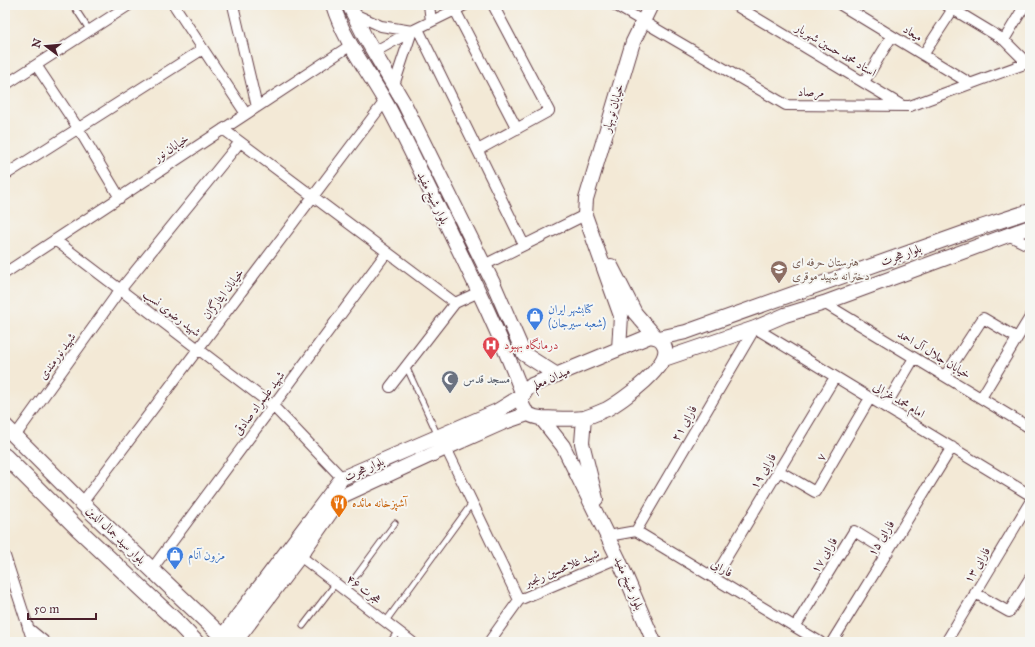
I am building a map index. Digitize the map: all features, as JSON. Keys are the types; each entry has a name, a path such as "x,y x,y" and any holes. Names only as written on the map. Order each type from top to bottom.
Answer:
{"main road":[{"name":"بلوار شیخ مفید","path":"333,5 338,20 351,45 385,102 479,292 510,361 523,396"},
{"name":"خیابان نوبهار","path":"585,215 586,199 633,42 651,5"},
{"name":"بلوار شیخ مفید","path":"351,9 404,103 484,265 524,354"},
{"name":"بلوار هجرت","path":"657,337 686,332 1030,211"},
{"path":"534,416 584,418 607,409 627,397 648,378 664,359 666,354 664,343 635,313 585,215"},
{"path":"585,215 621,316 619,348"},
{"name":"بلوار هجرت","path":"664,359 755,328 785,315 824,303 1030,227"},
{"path":"621,316 626,317 635,313"},
{"name":"میدان معلم","path":"534,416 524,409 522,402 526,390 532,385 650,336 657,337"},
{"path":"510,361 518,360 524,354 557,374"},
{"name":"بلوار هجرت","path":"226,641 300,556 342,496 523,396"},
{"path":"534,416 563,446 605,530"},
{"name":"بلوار هجرت","path":"226,641 342,478 442,442 502,423 534,416"},
{"path":"584,418 582,443 605,530"},
{"name":"بلوار سید جمال الدین","path":"10,431 82,503 226,641"},
{"path":"563,446 571,442 582,443"},
{"name":"بلوار سید جمال الدین","path":"5,456 77,528 174,619 196,642"},
{"name":"بلوار شیخ مفید","path":"605,530 654,642"}],"street":[{"path":"5,85 129,5"},
{"path":"174,5 246,114"},
{"path":"233,5 257,107"},
{"path":"429,5 431,21"},
{"path":"374,52 431,21 465,5"},
{"path":"478,150 549,111 494,5"},
{"name":"مرصاد","path":"615,5 786,105 910,106 1029,65"},
{"name":"استاد محمد حسین شهریار","path":"735,5 903,106"},
{"name":"میعاد","path":"841,5 971,84"},
{"path":"1004,40 1024,5"},
{"path":"923,55 949,7 1004,40 1029,65"},
{"path":"351,9 381,26 415,30"},
{"path":"455,10 517,129"},
{"path":"394,85 415,30"},
{"path":"415,30 478,150 524,245"},
{"path":"864,82 892,36"},
{"name":"خیابان نور","path":"5,273 351,45"},
{"path":"5,175 203,48"},
{"path":"36,65 78,128 120,198"},
{"name":"خیابان ایثارگران","path":"82,503 385,102"},
{"path":"223,129 455,303"},
{"name":"شهید نورمندی","path":"10,431 120,290 240,142"},
{"path":"484,265 585,215"},
{"path":"1008,235 1030,246"},
{"name":"شهید رضوی نسب","path":"55,240 272,406 342,478"},
{"name":"شهید علیمراد صادقی","path":"152,569 387,252"},
{"path":"390,387 455,303 479,292"},
{"name":"خیابان جلال آل احمد","path":"824,303 1030,428"},
{"path":"981,398 1030,317"},
{"path":"945,376 983,318 1017,338"},
{"name":"امام محمد غزالی","path":"755,328 1030,495"},
{"name":"فارابی ۲۱","path":"636,531 755,328"},
{"path":"885,406 914,358"},
{"name":"فارابی ۱۹","path":"714,578 835,377"},
{"name":"۷","path":"779,471 816,492 870,398"},
{"path":"442,442 519,600"},
{"name":"فارابی ۱۵","path":"832,642 952,448"},
{"path":"946,642 1030,502"},
{"name":"فارابی ۱۳","path":"946,642 1030,502"},
{"path":"605,530 636,531"},
{"name":"فارابی","path":"636,531 820,642"},
{"name":"فارابی ۱۷","path":"795,627 854,532 888,552"},
{"path":"5,556 33,642"},
{"name":"هجرت ۴۶","path":"300,556 412,642"},
{"name":"شهید غلامحسین رنجبر","path":"489,642 519,600 618,558"},
{"path":"975,593 1009,612 1030,578"},
{"path":"28,628 45,642"}],"lane":[{"path":"73,5 90,30"},
{"path":"406,366 442,442"},
{"path":"386,621 472,503"},
{"path":"345,591 395,523"},
{"path":"303,626 336,583"},
{"path":"390,642 398,631"}],"place":[{"name":"هنرستان حرفه ای دخترانه شهید موقری","path":"779,284"},
{"name":"کتابشهر ایران (شعبه سیرجان)","path":"535,331"},
{"name":"درمانگاه بهبود","path":"491,360"},
{"name":"مسجد قدس","path":"450,394"},
{"name":"آشپزخانه مائده","path":"339,518"},
{"name":"مزون آنام","path":"175,570"}]}
